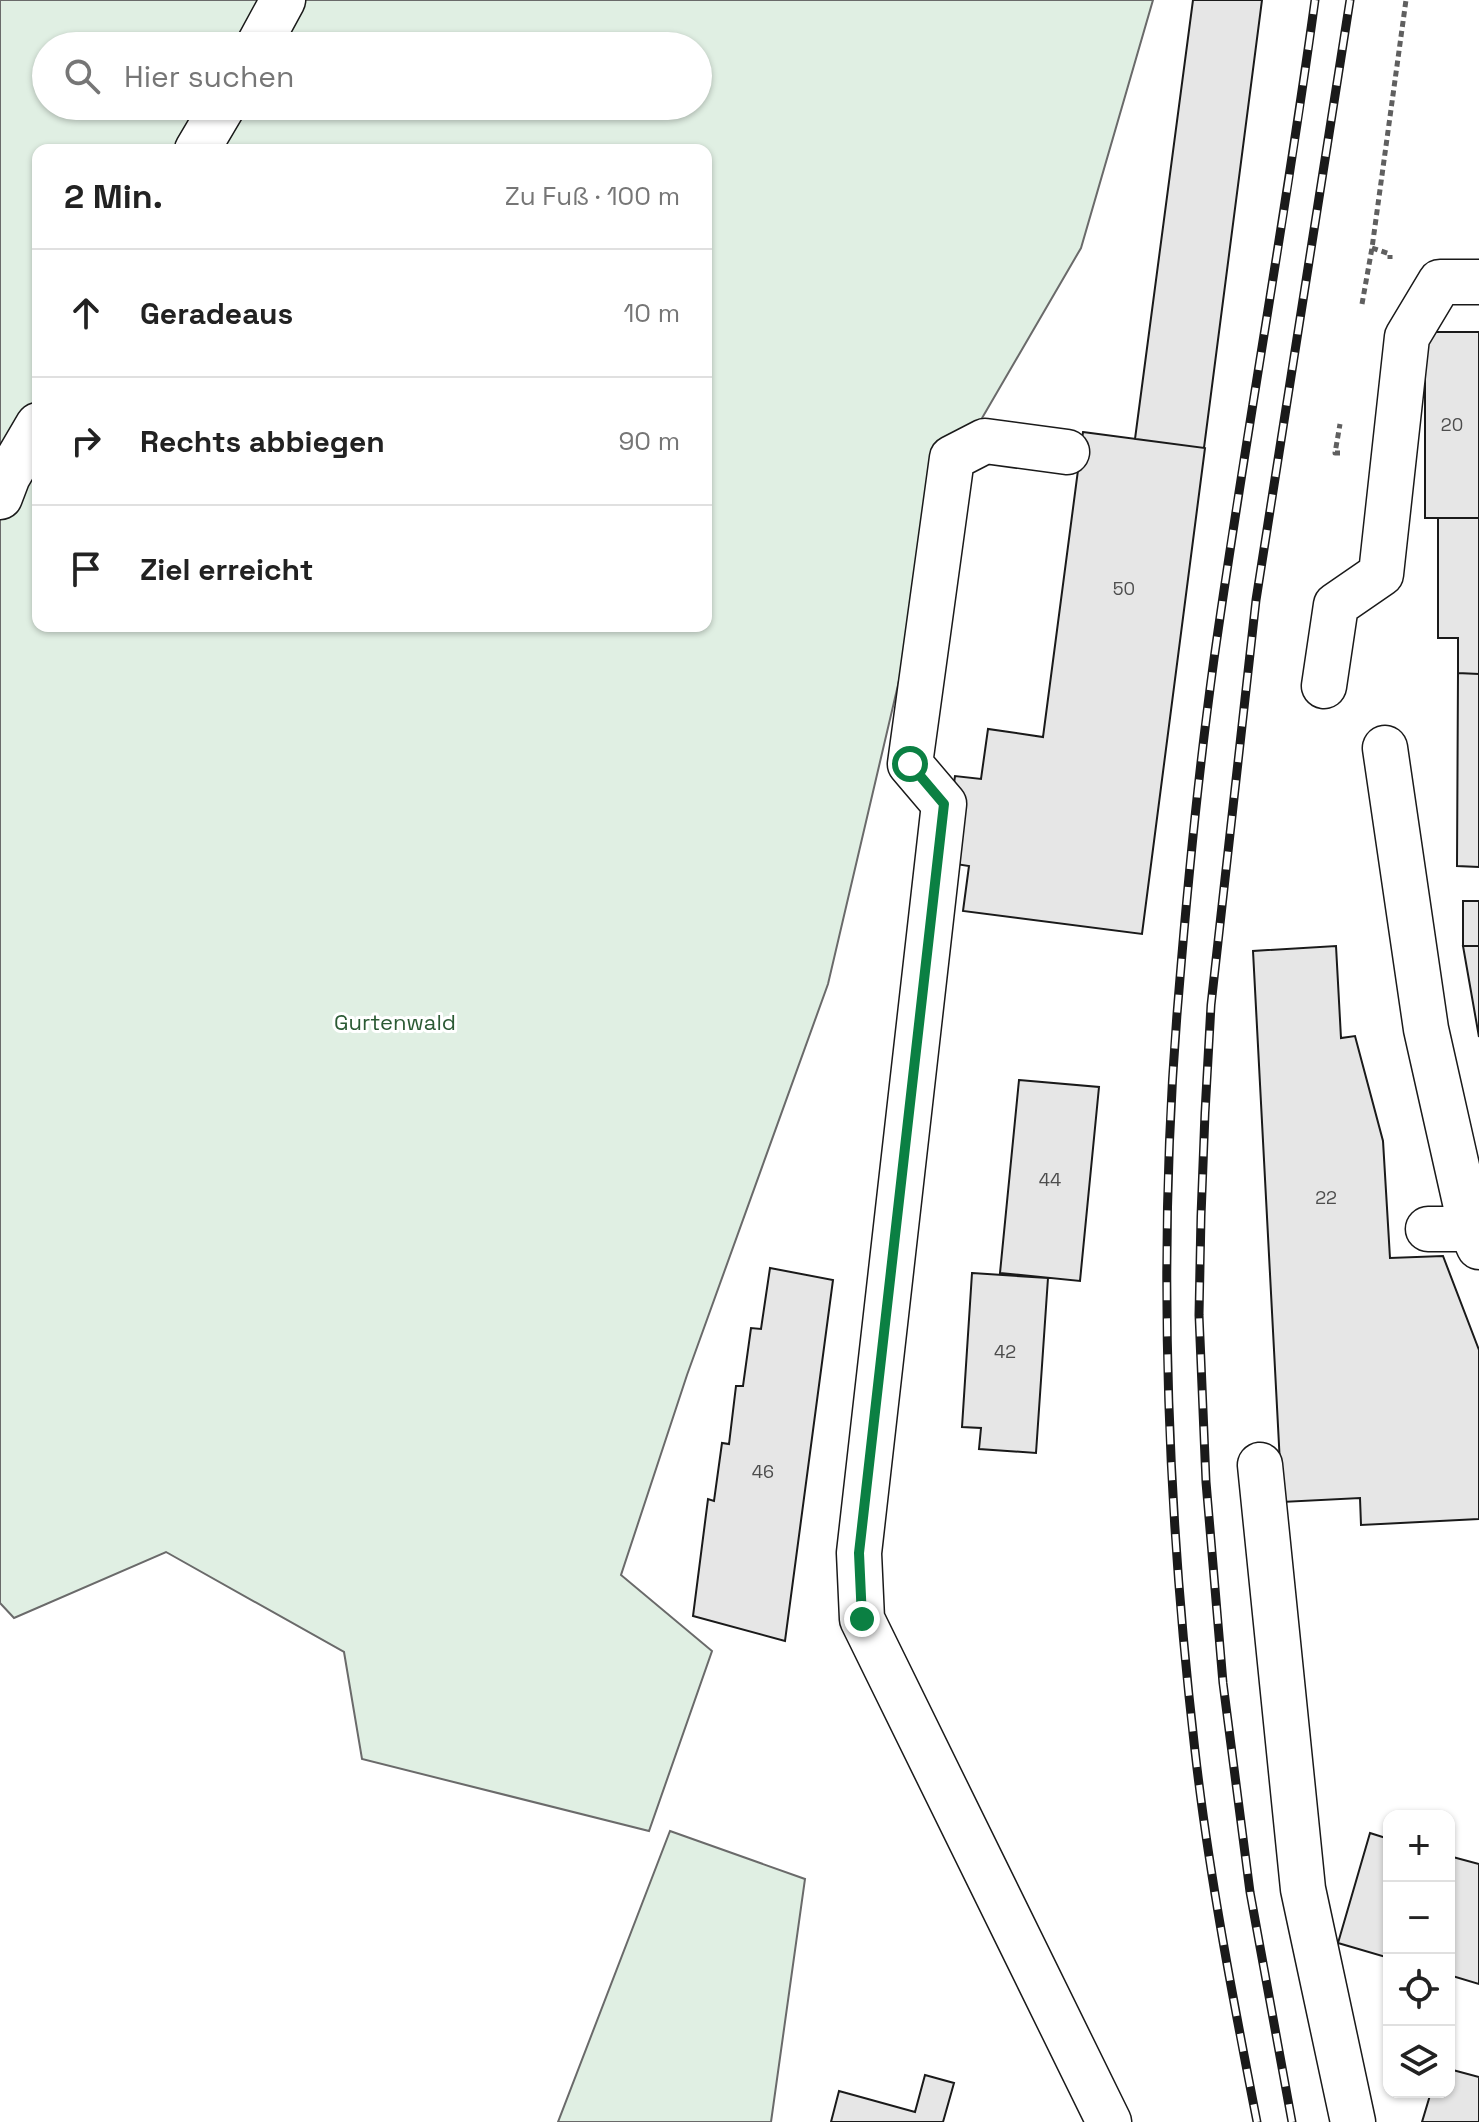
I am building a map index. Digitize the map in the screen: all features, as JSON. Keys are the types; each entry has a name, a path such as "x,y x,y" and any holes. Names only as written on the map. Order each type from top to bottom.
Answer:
{"street":[{"path":"266,32 283,0"},
{"path":"201,144 215,120"},
{"path":"1324,686 1336,605 1381,574 1407,337 1440,282 1479,282"},
{"path":"0,497 8,476 32,435"},
{"path":"1067,452 985,441 952,458 910,764 944,804 859,1553 862,1619 1109,2122"},
{"path":"1385,748 1426,1029 1476,1235 1428,1229"},
{"path":"1260,1465 1303,1889 1353,2122"}],"path":[{"path":"1362,306 1406,0"},
{"path":"1372,248 1390,254"},
{"path":"1340,423 1335,453 1346,453"}],"green space":[{"name":"Gurtenwald","path":"0,0 1153,0 1081,248 946,480 828,984 687,1375 621,1575 712,1651 649,1831 362,1759 344,1652 166,1552 14,1618 0,1603"},
{"path":"670,1831 805,1879 771,2122 558,2122"}],"building":[{"path":"1193,0 1262,0 1204,448 1135,439"},
{"path":"1425,332 1479,332 1479,518 1425,518"},
{"path":"1083,432 1205,448 1142,934 963,911 969,866 943,862 955,776 981,779 988,729 1043,737"},
{"path":"1438,518 1479,518 1479,674 1458,673 1458,638 1438,638"},
{"path":"1458,673 1479,674 1479,867 1457,866"},
{"path":"1463,901 1479,901 1479,946 1463,946"},
{"path":"1336,946 1341,1038 1355,1036 1383,1141 1390,1258 1443,1256 1479,1350 1479,1519 1361,1525 1360,1498 1282,1502 1253,951"},
{"path":"1463,946 1479,946 1479,1037"},
{"path":"1019,1080 1099,1087 1080,1281 1000,1273"},
{"path":"770,1268 833,1280 785,1641 693,1616 708,1499 714,1501 722,1443 729,1444 736,1386 743,1386 751,1328 761,1329"},
{"path":"972,1273 1048,1278 1036,1453 979,1449 981,1428 962,1427"},
{"path":"1370,1833 1383,1837 1383,1956 1338,1943"},
{"path":"1455,1858 1479,1864 1479,1984 1455,1977"},
{"path":"1455,2071 1479,2077 1479,2122 1422,2122 1429,2098 1455,2098"},
{"path":"925,2075 954,2083 943,2122 831,2122 839,2091 915,2112"}],"railway":[{"path":"1257,2122 1207,1844 1185,1656 1171,1466 1168,1180 1182,948 1209,700 1315,0"},
{"path":"1292,2122 1250,1892 1223,1683 1206,1482 1199,1315 1201,1216 1211,1005 1256,600 1350,0"}],"route":[{"path":"862,1619 859,1553 944,804 910,764"}]}
